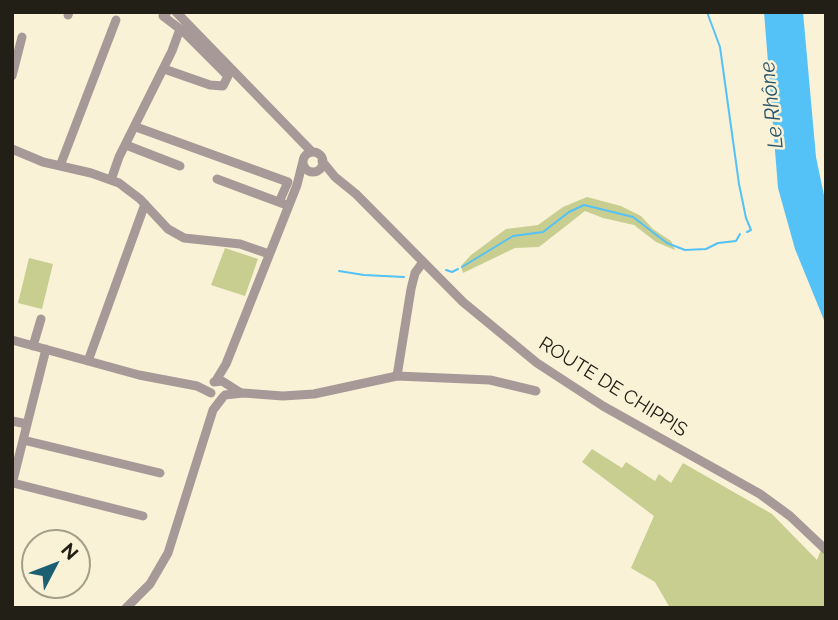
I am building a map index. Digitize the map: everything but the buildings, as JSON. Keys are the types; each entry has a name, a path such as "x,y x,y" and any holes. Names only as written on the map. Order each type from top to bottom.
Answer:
{"street":[{"path":"167,12 163,16 228,76 223,86 210,85 167,70"},
{"path":"176,12 292,133 306,157 305,169 314,172"},
{"path":"60,166 116,20"},
{"path":"111,180 180,29"},
{"path":"12,76 22,37"},
{"path":"136,127 288,182 279,202"},
{"path":"126,145 180,166"},
{"path":"12,149 43,162 91,173 127,188 145,204 161,224 184,238 240,244 269,254"},
{"path":"297,185 320,168 322,161 319,155 306,157"},
{"path":"126,608 150,584 168,553 226,364 306,157"},
{"name":"ROUTE DE CHIPPIS","path":"322,161 335,177 356,194 482,320 537,363 603,406 760,494 790,516 826,550"},
{"name":"ROUTE DE CHIPPIS","path":"314,172 335,177"},
{"path":"217,179 289,206"},
{"path":"88,361 145,204"},
{"path":"397,376 411,289 415,273 423,262"},
{"path":"33,346 41,319"},
{"path":"12,340 139,375 243,393 283,396 314,394 397,376 490,380 536,391"},
{"path":"46,349 12,484 143,516"},
{"path":"12,421 27,424"},
{"path":"23,440 160,473"}],"green space":[{"path":"587,197 621,206 641,216 653,229 671,241 675,250 656,242 634,225 585,211 539,247 515,248 463,273 461,266 471,255 506,229 538,225 563,207"},
{"path":"225,248 258,259 245,296 211,285"},
{"path":"29,258 53,264 42,309 18,303"},
{"path":"592,449 622,468 626,462 655,481 659,474 671,483 683,463 772,514 817,560 822,547 826,550 826,608 670,608 655,582 631,568 654,516 582,462"}],"water":[{"name":"Le Rhône","path":"764,12 803,12 816,157 826,205 826,325 795,249 778,188"}],"waterway":[{"path":"707,12 720,47 739,184 751,230 747,232"},
{"path":"462,267 513,236 543,232 569,212 584,205 633,217 667,243 685,250 706,249 718,243 736,241 740,234"},
{"path":"446,270 452,272 458,269"},
{"path":"339,271 404,277"}]}
